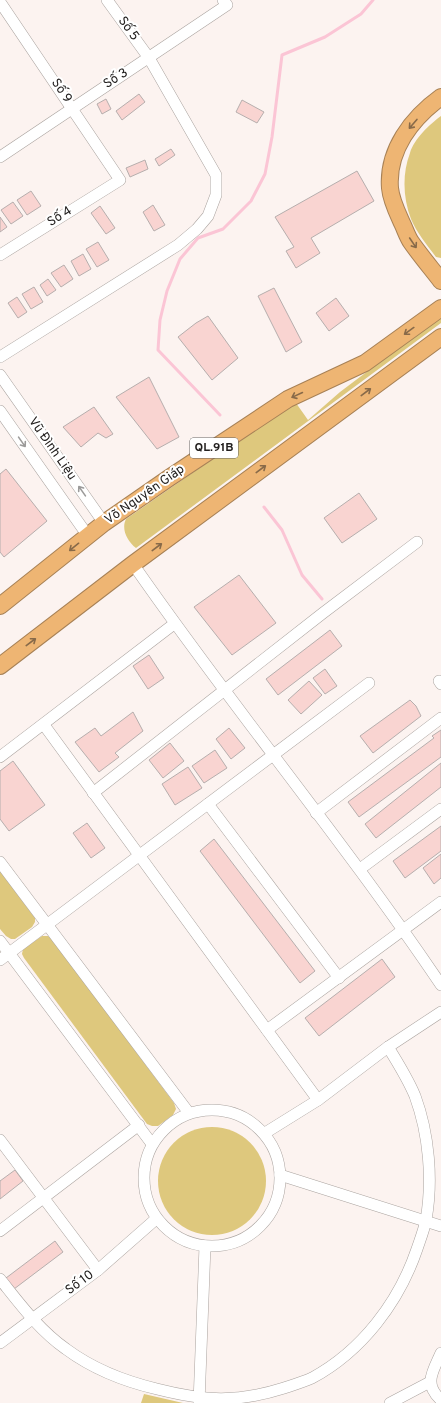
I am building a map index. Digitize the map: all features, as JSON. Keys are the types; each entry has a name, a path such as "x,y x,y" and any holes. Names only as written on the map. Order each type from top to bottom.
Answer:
{"highway":[{"path":"441,97 418,117 406,132 396,151 391,170 390,189 396,211 411,241 441,280"},
{"name":"Võ Nguyên Giáp","path":"0,606 104,523 169,478 288,399 365,363 441,308"},
{"path":"0,666 133,564 441,337"},
{"path":"413,357 441,351"}],"street":[{"name":"Số 5","path":"0,357 178,245 198,229 208,216 216,195 216,175 149,58 107,0"},
{"name":"Số 3","path":"0,157 227,5 223,0"},
{"name":"Số 9","path":"0,2 120,180"},
{"name":"Số 4","path":"0,254 120,180"},
{"name":"Vũ Đình Liệu","path":"0,375 104,523"},
{"name":"Vũ Đình Liệu","path":"0,411 88,536"},
{"path":"93,793 323,613 417,542"},
{"path":"133,564 174,624 404,929 441,985"},
{"path":"0,757 44,725 174,624"},
{"path":"5,957 369,684"},
{"path":"316,813 441,718"},
{"path":"44,725 318,1100"},
{"path":"208,804 338,978"},
{"path":"360,869 441,810"},
{"path":"0,862 189,1113"},
{"path":"267,1030 441,902"},
{"path":"0,941 5,957 139,1125 152,1144"},
{"path":"264,1133 318,1100 388,1047 441,1012"},
{"path":"0,1279 33,1319 63,1347 76,1357 112,1376 135,1384 199,1401 263,1395 311,1378 350,1352 371,1330 386,1311 402,1286 413,1262 426,1221 429,1181 428,1157 424,1127 415,1095 401,1067 388,1047"},
{"path":"209,1109 230,1111 249,1120 264,1133 276,1153 280,1175 278,1197 268,1217 253,1232 234,1243 213,1247 205,1246 191,1244 172,1234 156,1219 147,1202 143,1182 145,1162 152,1144 168,1125 189,1113 209,1109"},
{"path":"0,1231 139,1125"},
{"path":"0,1140 98,1270"},
{"path":"280,1175 441,1226"},
{"name":"Số 10","path":"0,1343 98,1270 156,1219"},
{"path":"199,1401 205,1246"},
{"path":"441,1353 431,1375 430,1382 432,1389 441,1400"},
{"path":"390,1403 430,1382"}],"green space":[{"path":"441,116 441,258 436,257 413,224 406,203 404,186 407,161 415,142 432,123"},
{"path":"441,316 441,323 136,548 130,542 124,527 126,519 293,403 296,403 308,420 340,392"},
{"path":"0,871 35,918 35,922 32,927 15,939 11,939 6,936 0,929"},
{"path":"42,936 48,936 53,940 174,1103 176,1109 173,1115 158,1126 147,1124 24,958 22,954 23,949"},
{"path":"212,1127 233,1131 250,1143 262,1160 266,1181 262,1202 250,1219 233,1231 212,1235 191,1231 174,1219 162,1202 158,1181 162,1160 174,1143 191,1131"},
{"path":"144,1394 183,1403 141,1403"}],"building":[{"path":"139,94 145,102 122,120 116,111"},
{"path":"106,99 111,109 102,114 97,104"},
{"path":"242,100 264,112 257,123 236,112"},
{"path":"171,149 175,155 159,166 155,159"},
{"path":"145,160 148,169 130,177 126,168"},
{"path":"357,171 374,201 311,238 320,253 296,268 286,251 294,247 275,217"},
{"path":"31,191 41,206 27,215 17,200"},
{"path":"13,202 23,216 11,224 1,210"},
{"path":"153,205 165,225 154,231 143,212"},
{"path":"100,206 115,228 106,234 91,213"},
{"path":"0,217 7,227 0,232"},
{"path":"98,242 109,260 97,267 86,249"},
{"path":"83,254 91,269 79,276 71,261"},
{"path":"64,265 73,279 61,287 51,273"},
{"path":"48,279 56,290 47,296 40,285"},
{"path":"34,287 43,302 31,309 22,294"},
{"path":"274,288 302,342 286,352 258,296"},
{"path":"17,297 27,312 18,318 8,303"},
{"path":"336,298 349,316 329,331 316,313"},
{"path":"208,316 238,358 212,380 178,337"},
{"path":"149,377 179,437 157,449 116,397"},
{"path":"94,407 113,434 106,438 98,433 81,447 63,427"},
{"path":"6,469 47,521 4,557 0,552 0,474"},
{"path":"359,493 377,519 342,543 324,518"},
{"path":"239,575 276,623 232,655 194,607"},
{"path":"330,630 342,646 278,695 266,679"},
{"path":"149,655 164,678 148,689 133,666"},
{"path":"325,669 337,686 325,694 313,678"},
{"path":"309,681 322,695 301,714 288,700"},
{"path":"410,700 416,706 421,716 373,753 360,736"},
{"path":"133,712 143,731 115,753 119,757 99,772 75,742 95,728 101,736"},
{"path":"229,728 245,748 231,759 216,739"},
{"path":"441,730 441,757 359,817 348,802 434,738 432,736"},
{"path":"170,743 184,761 163,778 149,760"},
{"path":"215,750 227,768 204,783 192,766"},
{"path":"13,761 45,805 9,831 0,819 0,771"},
{"path":"441,763 441,787 376,838 365,824"},
{"path":"188,767 202,788 175,805 162,784"},
{"path":"87,823 105,848 91,858 73,833"},
{"path":"441,826 441,851 405,878 393,861"},
{"path":"214,839 315,971 300,983 200,851"},
{"path":"441,854 441,878 434,884 423,868"},
{"path":"382,959 395,977 319,1036 305,1018"},
{"path":"15,1170 23,1181 0,1199 0,1181"},
{"path":"55,1241 63,1252 14,1289 6,1278"}],"waterway":[{"path":"220,415 158,350 160,320 167,291 180,259 198,238 223,229 251,201 265,174 272,137 282,55 325,37 361,14 373,0"},
{"path":"264,507 282,530 302,575 322,599"}]}
